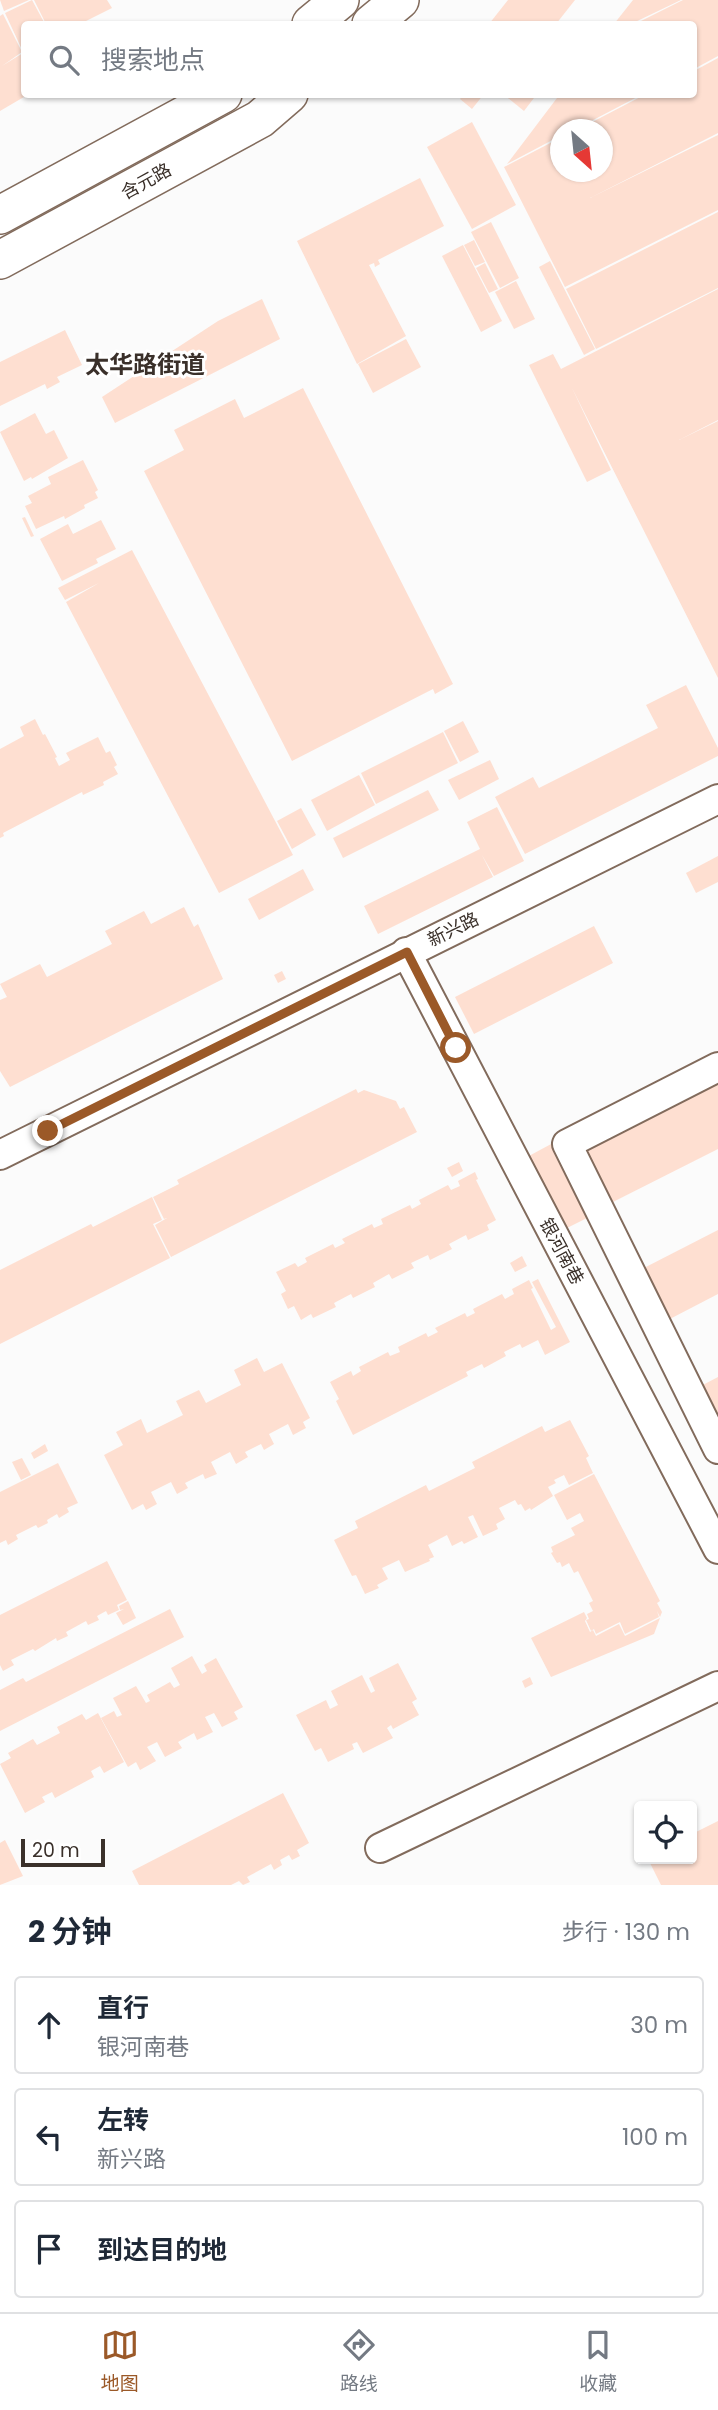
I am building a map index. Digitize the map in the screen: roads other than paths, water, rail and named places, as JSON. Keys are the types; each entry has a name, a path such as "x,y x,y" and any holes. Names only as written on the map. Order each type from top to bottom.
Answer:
{"main road":[{"path":"315,21 340,0"},
{"path":"375,21 400,0"},
{"path":"0,215 216,98"},
{"name":"含元路","path":"0,261 260,119 284,98"}],"street":[{"name":"新兴路","path":"0,1155 718,799"},
{"name":"银河南巷","path":"407,952 718,1549"},
{"path":"718,1067 566,1144 718,1449"},
{"path":"380,1848 718,1686"}],"district":[{"name":"太华路街道","path":"145,364"}]}
